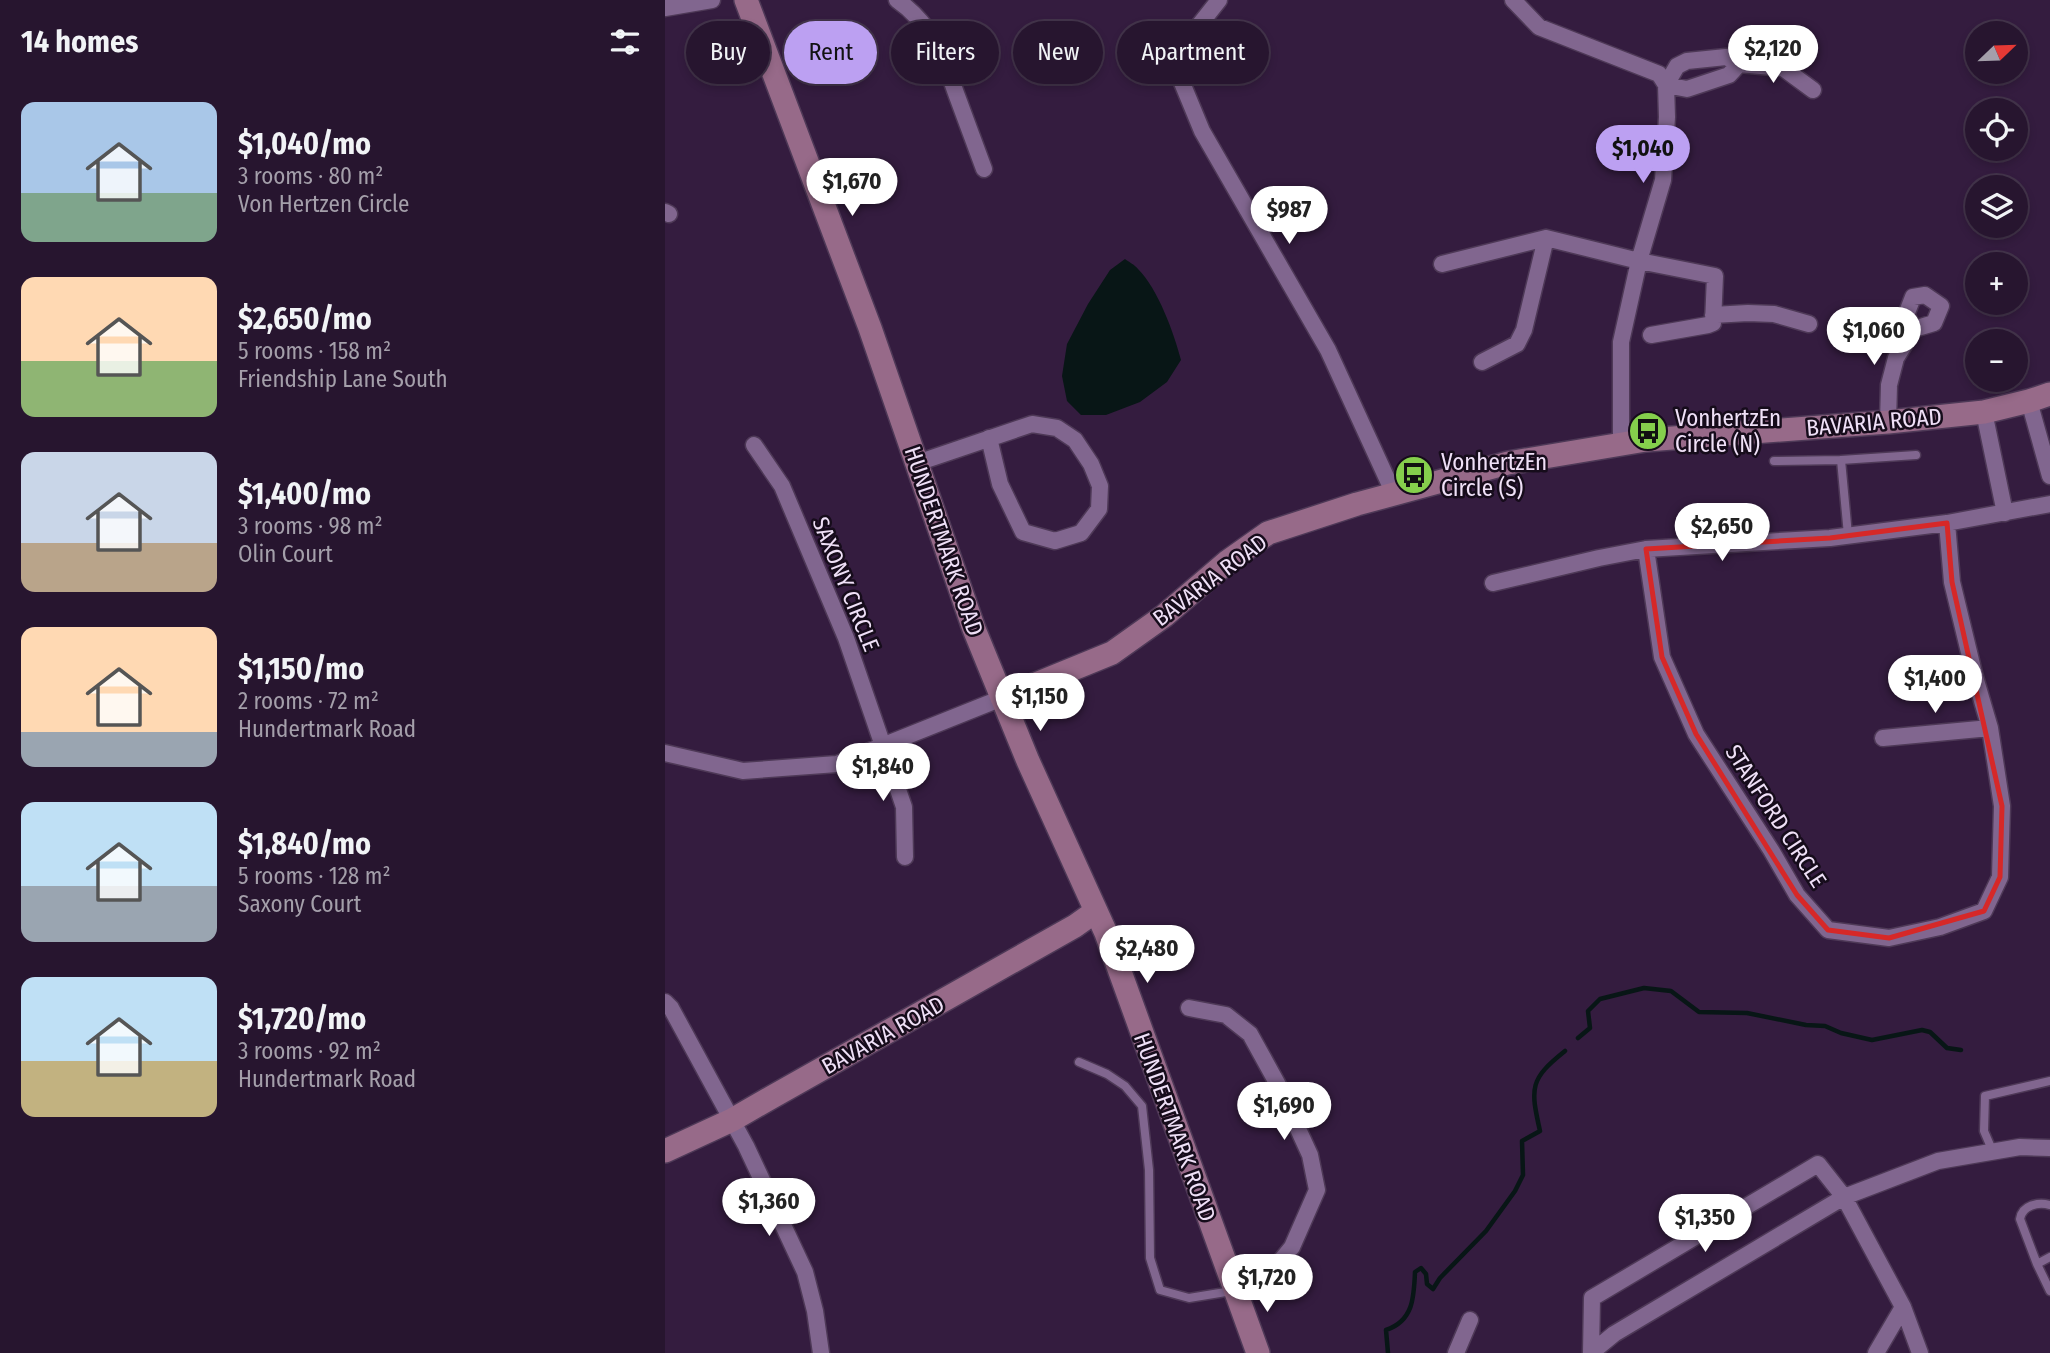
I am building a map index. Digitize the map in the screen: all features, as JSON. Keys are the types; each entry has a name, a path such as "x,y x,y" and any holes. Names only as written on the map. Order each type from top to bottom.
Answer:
{"street":[{"path":"665,8 712,0"},
{"name":"HUNDERTMARK ROAD","path":"746,0 870,328 974,629 1028,761 1106,933 1258,1353"},
{"path":"897,0 914,14 940,50 984,169"},
{"path":"1219,0 1189,38 1178,72 1202,131 1328,350 1394,494"},
{"path":"1513,0 1539,27 1658,74 1666,85 1687,89 1729,75 1739,64"},
{"path":"1621,444 1621,342 1639,261 1663,180 1666,85 1677,66 1688,61 1725,57 1739,64 1783,68 1813,90"},
{"path":"1482,362 1517,344 1524,330 1546,238"},
{"path":"1442,264 1546,238 1715,276 1713,323 1651,335"},
{"path":"1713,315 1774,314 1809,324"},
{"path":"1888,422 1889,385 1896,358 1914,329"},
{"path":"2040,398 2050,476"},
{"name":"BAVARIA ROAD","path":"1002,698 1112,653 1164,616 1227,562 1268,533 1394,494 1508,463 1646,440 1984,412 2040,398"},
{"path":"1984,412 2005,513"},
{"path":"917,463 989,438 1031,424 1058,428 1075,440 1091,464 1100,486 1099,509 1081,533 1055,541 1023,532 1000,484 989,438"},
{"name":"SAXONY CIRCLE","path":"754,445 782,486 846,638 904,807 905,857"},
{"path":"1493,583 1646,549 1848,535 1947,523 2050,504"},
{"name":"STANFORD CIRCLE","path":"1646,549 1662,657 1696,734 1797,895 1828,930 1889,938 1940,927 1984,911 2000,877 2002,806 1990,728 1952,582 1947,523"},
{"path":"665,753 743,771 837,764 1002,698"},
{"path":"1883,738 1990,728"},
{"name":"BAVARIA ROAD","path":"665,1151 732,1119 1075,926 1095,911"},
{"path":"665,1002 671,1008 732,1119 805,1272 815,1311 821,1353"},
{"path":"1189,1007 1226,1015 1250,1034 1277,1083 1310,1155 1317,1190 1292,1247 1270,1274 1235,1290"},
{"path":"1591,1353 1626,1328 1845,1197 1938,1161 2020,1147 2050,1148"},
{"path":"1591,1353 1592,1298 1818,1164 1845,1197 1903,1307 1920,1353"},
{"path":"1876,1353 1903,1307"},
{"path":"1456,1353 1470,1320"}],"lane":[{"path":"1774,461 1916,455"},
{"path":"1841,460 1848,535"},
{"path":"1079,1062 1107,1074 1125,1086 1142,1106 1149,1170 1150,1258 1160,1290 1189,1298 1235,1290"},
{"path":"1993,1152 1984,1131 1985,1097 2050,1081"},
{"path":"2050,1205 2043,1203 2026,1208 2020,1214 2037,1264 2050,1291"},
{"path":"2037,1264 2050,1257"}],"highlighted area":[{"path":"1947,523 1952,582 2002,806 2000,877 1984,911 1889,938 1828,930 1797,895 1696,734 1662,657 1646,549 1830,538"}],"shaded area":[{"path":"1125,259 1137,268 1159,299 1181,360 1167,382 1140,402 1106,415 1081,415 1067,401 1062,376 1067,344 1110,270"}],"waterway":[{"path":"1578,1038 1590,1028 1588,1011 1600,999 1644,988 1671,991 1699,1012 1747,1013 1806,1025 1825,1026 1841,1033 1872,1040 1922,1030 1930,1032 1947,1048 1961,1050"},
{"path":"1388,1353 1386,1330 1407,1315 1413,1299 1415,1272 1421,1268 1426,1274 1427,1284 1433,1289 1440,1278 1486,1231 1515,1191 1523,1175 1522,1141 1540,1131 1534,1094 1536,1085 1545,1069 1565,1051"}],"place":[{"name":"VonhertzEn Circle (N)","path":"1648,431"},
{"name":"VonhertzEn Circle (S)","path":"1414,475"}]}
